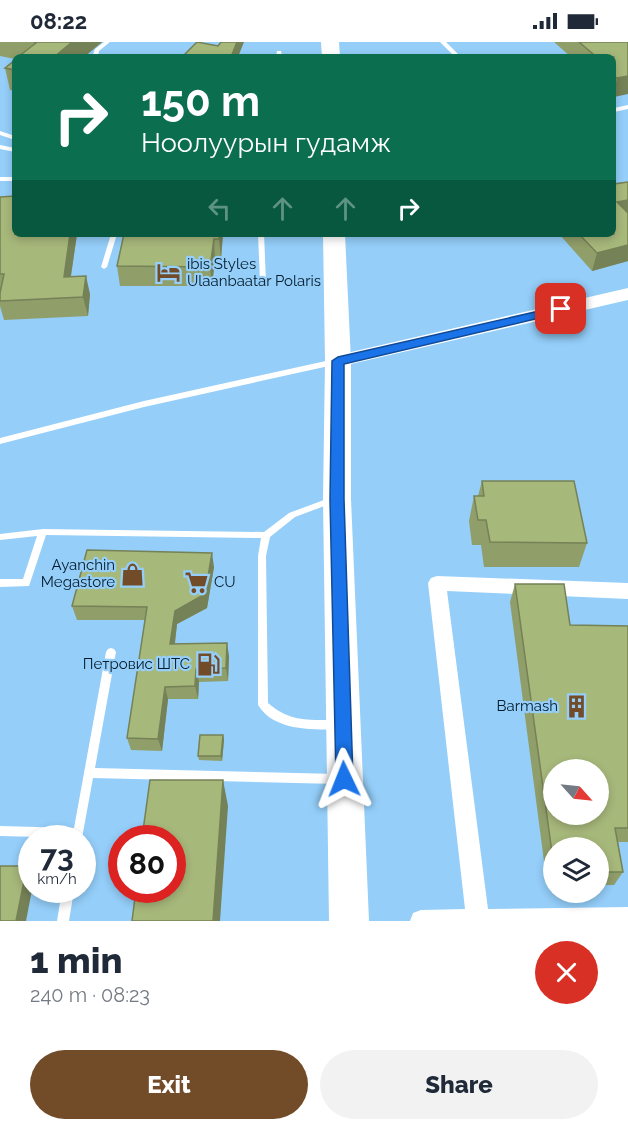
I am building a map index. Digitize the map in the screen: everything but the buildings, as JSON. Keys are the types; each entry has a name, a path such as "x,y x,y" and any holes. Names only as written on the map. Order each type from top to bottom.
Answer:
{"highway":[{"path":"334,237 338,361 337,499 349,921"}],"street":[{"path":"338,361 628,294"},
{"path":"478,921 437,584 628,591"},
{"path":"421,921 628,918"}],"lane":[{"path":"96,54 97,50 107,42"},
{"path":"443,42 455,54"},
{"path":"104,267 113,237"},
{"path":"261,237 263,282"},
{"path":"0,441 144,404 338,361"},
{"path":"0,537 43,532 266,535 292,515 337,499"},
{"path":"0,583 26,583 43,532"},
{"path":"266,535 262,556 263,705 276,718 292,723 343,725"},
{"path":"80,825 111,652"},
{"path":"89,772 344,779"},
{"path":"0,831 18,832"},
{"path":"63,921 66,903"}],"place":[{"name":"ibis Styles Ulaanbaatar Polaris","path":"169,273"},
{"name":"Ayanchin Megastore","path":"133,574"},
{"name":"CU","path":"196,582"},
{"name":"Петровис ШТС","path":"208,664"},
{"name":"Barmash","path":"576,706"}],"route":[{"path":"344,779 337,499 338,361 561,309"}]}
